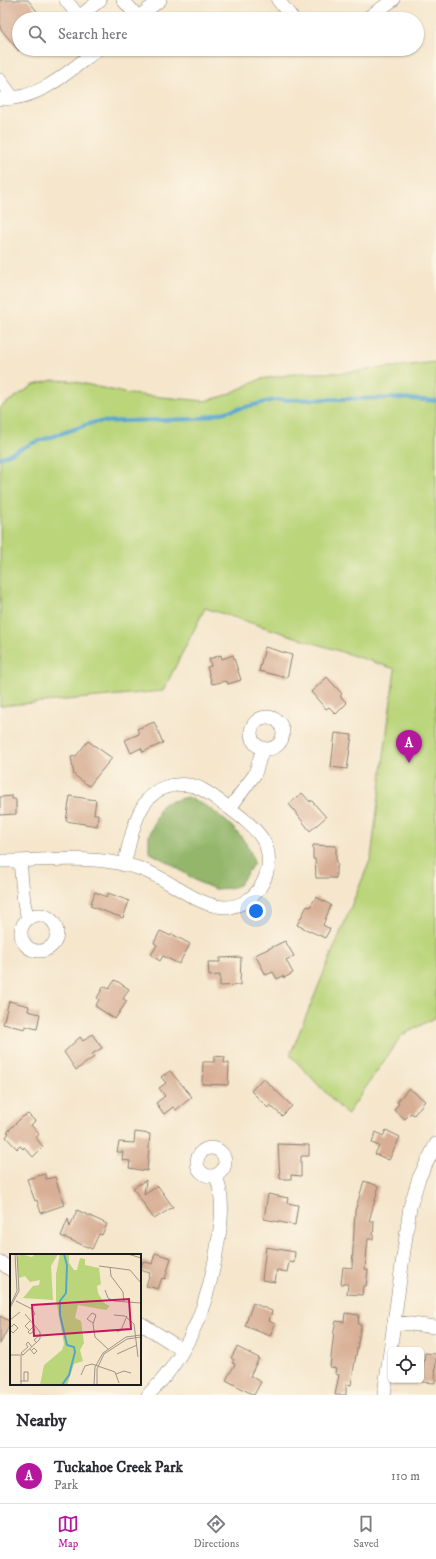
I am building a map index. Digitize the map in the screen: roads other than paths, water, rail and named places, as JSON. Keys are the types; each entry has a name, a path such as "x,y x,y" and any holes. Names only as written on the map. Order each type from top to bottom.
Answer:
{"street":[{"path":"66,0 75,12"},
{"path":"85,12 100,0"},
{"path":"124,0 133,12"},
{"path":"145,12 160,0"},
{"path":"278,0 287,12"},
{"path":"376,12 393,0"},
{"path":"0,80 6,99 40,90 54,83 89,56"},
{"path":"230,808 255,774 263,748"},
{"path":"0,861 88,859 124,865 164,879 208,905 228,907 241,903 256,892 263,882 267,871 268,856 264,840 256,830 230,808 203,790 194,786 183,784 165,787 151,795 142,808 136,822 124,865"},
{"path":"20,861 24,903 28,919"},
{"path":"384,1395 410,1207 419,1178 436,1144"},
{"path":"148,1395 166,1375 183,1350 197,1324 211,1284 221,1221 222,1200 216,1176"},
{"path":"0,1262 10,1269"},
{"path":"394,1322 436,1327"},
{"path":"141,1324 183,1350"}],"waterway":[{"path":"0,458 33,443 95,422 197,419 274,400 400,398 436,401"}],"place":[{"name":"Tuckahoe Creek Park","path":"409,763"}]}
